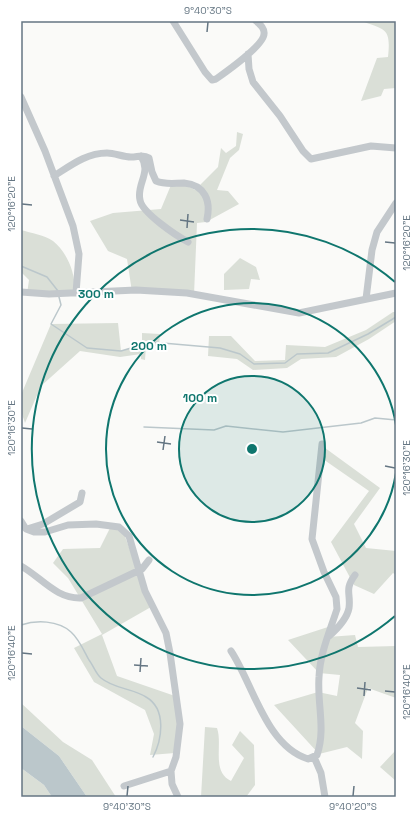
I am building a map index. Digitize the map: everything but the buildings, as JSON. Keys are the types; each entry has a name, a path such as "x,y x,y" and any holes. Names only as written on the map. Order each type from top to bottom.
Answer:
{"street":[{"path":"173,21 205,72 212,80 216,79 248,54 263,39 264,35 262,26 256,21"},
{"path":"248,54 249,69 253,82 278,112 303,151 311,159 372,146 396,148"},
{"path":"21,97 71,216 77,243 79,265 76,293"},
{"path":"54,176 87,156 106,153 149,158 156,181 168,184 191,185 205,195 208,200 209,207 207,219"},
{"path":"141,156 146,166 140,196 141,203 168,230 188,242"},
{"path":"366,299 372,250 377,232 396,203"},
{"path":"21,292 49,294 136,290 187,293 299,313 396,293"},
{"path":"231,652 242,669 253,697 267,723 298,755 308,759 317,755 322,735 319,676 322,655 337,609 337,602 312,539 322,444"},
{"path":"26,529 47,523 66,509 80,502 82,493"},
{"path":"21,521 26,529 40,532 68,525 84,524 119,527 129,536 138,570 152,607 166,633 173,668 180,724 176,757 171,771 172,784 178,797"},
{"path":"21,566 59,593 75,598 87,596 138,570 148,560"},
{"path":"327,638 337,628 347,613 349,606 348,588 355,575"},
{"path":"314,757 321,774 325,797"},
{"path":"124,786 171,771"}],"shaded area":[{"path":"361,21 396,21 396,88 384,89 381,96 361,101 377,58 388,57 389,40 385,32 381,29"},
{"path":"237,132 243,134 239,150 230,158 217,190 228,191 239,204 206,222 197,223 194,295 132,292 127,259 108,251 90,221 113,213 161,209 171,185 186,185 195,190 218,167 221,148 226,153 236,146"},
{"path":"21,230 46,237 58,246 67,258 70,265 74,279 75,294 27,294 29,280 21,272"},
{"path":"240,258 256,267 260,280 251,279 249,289 224,290 224,274"},
{"path":"393,312 396,312 396,321 369,339 336,357 301,359 287,368 253,370 237,359 208,356 209,336 231,336 255,361 285,360 286,345 325,347 366,330"},
{"path":"118,323 121,351 142,344 142,333 160,334 159,346 146,346 145,360 141,359 141,354 120,357 80,351 41,386 25,423 21,411 21,395 51,324"},
{"path":"321,445 380,488 354,524 366,548 396,551 396,575 393,573 374,594 354,585 331,542 369,491 320,457"},
{"path":"111,526 123,531 151,607 102,635 117,676 175,696 178,724 175,753 150,755 154,734 145,710 94,682 74,648 102,634 68,578 53,563 63,549 100,548"},
{"path":"331,626 328,637 355,635 358,647 396,646 396,698 368,688 355,723 363,731 362,759 347,747 319,754 274,705 318,692 337,696 340,675 319,673 288,640"},
{"path":"21,703 63,742 92,760 116,797 87,797 59,756 21,726"},
{"path":"21,726 59,756 87,797 52,797 44,785 21,768"},
{"path":"205,727 217,728 219,735 219,764 225,777 231,781 244,758 232,745 240,731 254,745 255,785 246,797 201,797"},
{"path":"396,750 396,781 380,767"},
{"path":"21,768 44,785 52,797 21,797"}],"waterway":[{"path":"21,266 47,277 58,291"},
{"path":"59,297 61,305 51,324 87,348 121,351 151,342 220,348 240,354 254,364 285,363 297,354 328,353 368,334 396,317"},
{"path":"144,427 214,430 226,426 283,432 361,423 375,418 396,420"},
{"path":"21,625 33,622 47,622 66,628 81,645 101,678 106,682 141,694 153,702 160,717 161,725 159,742 153,757"}]}
